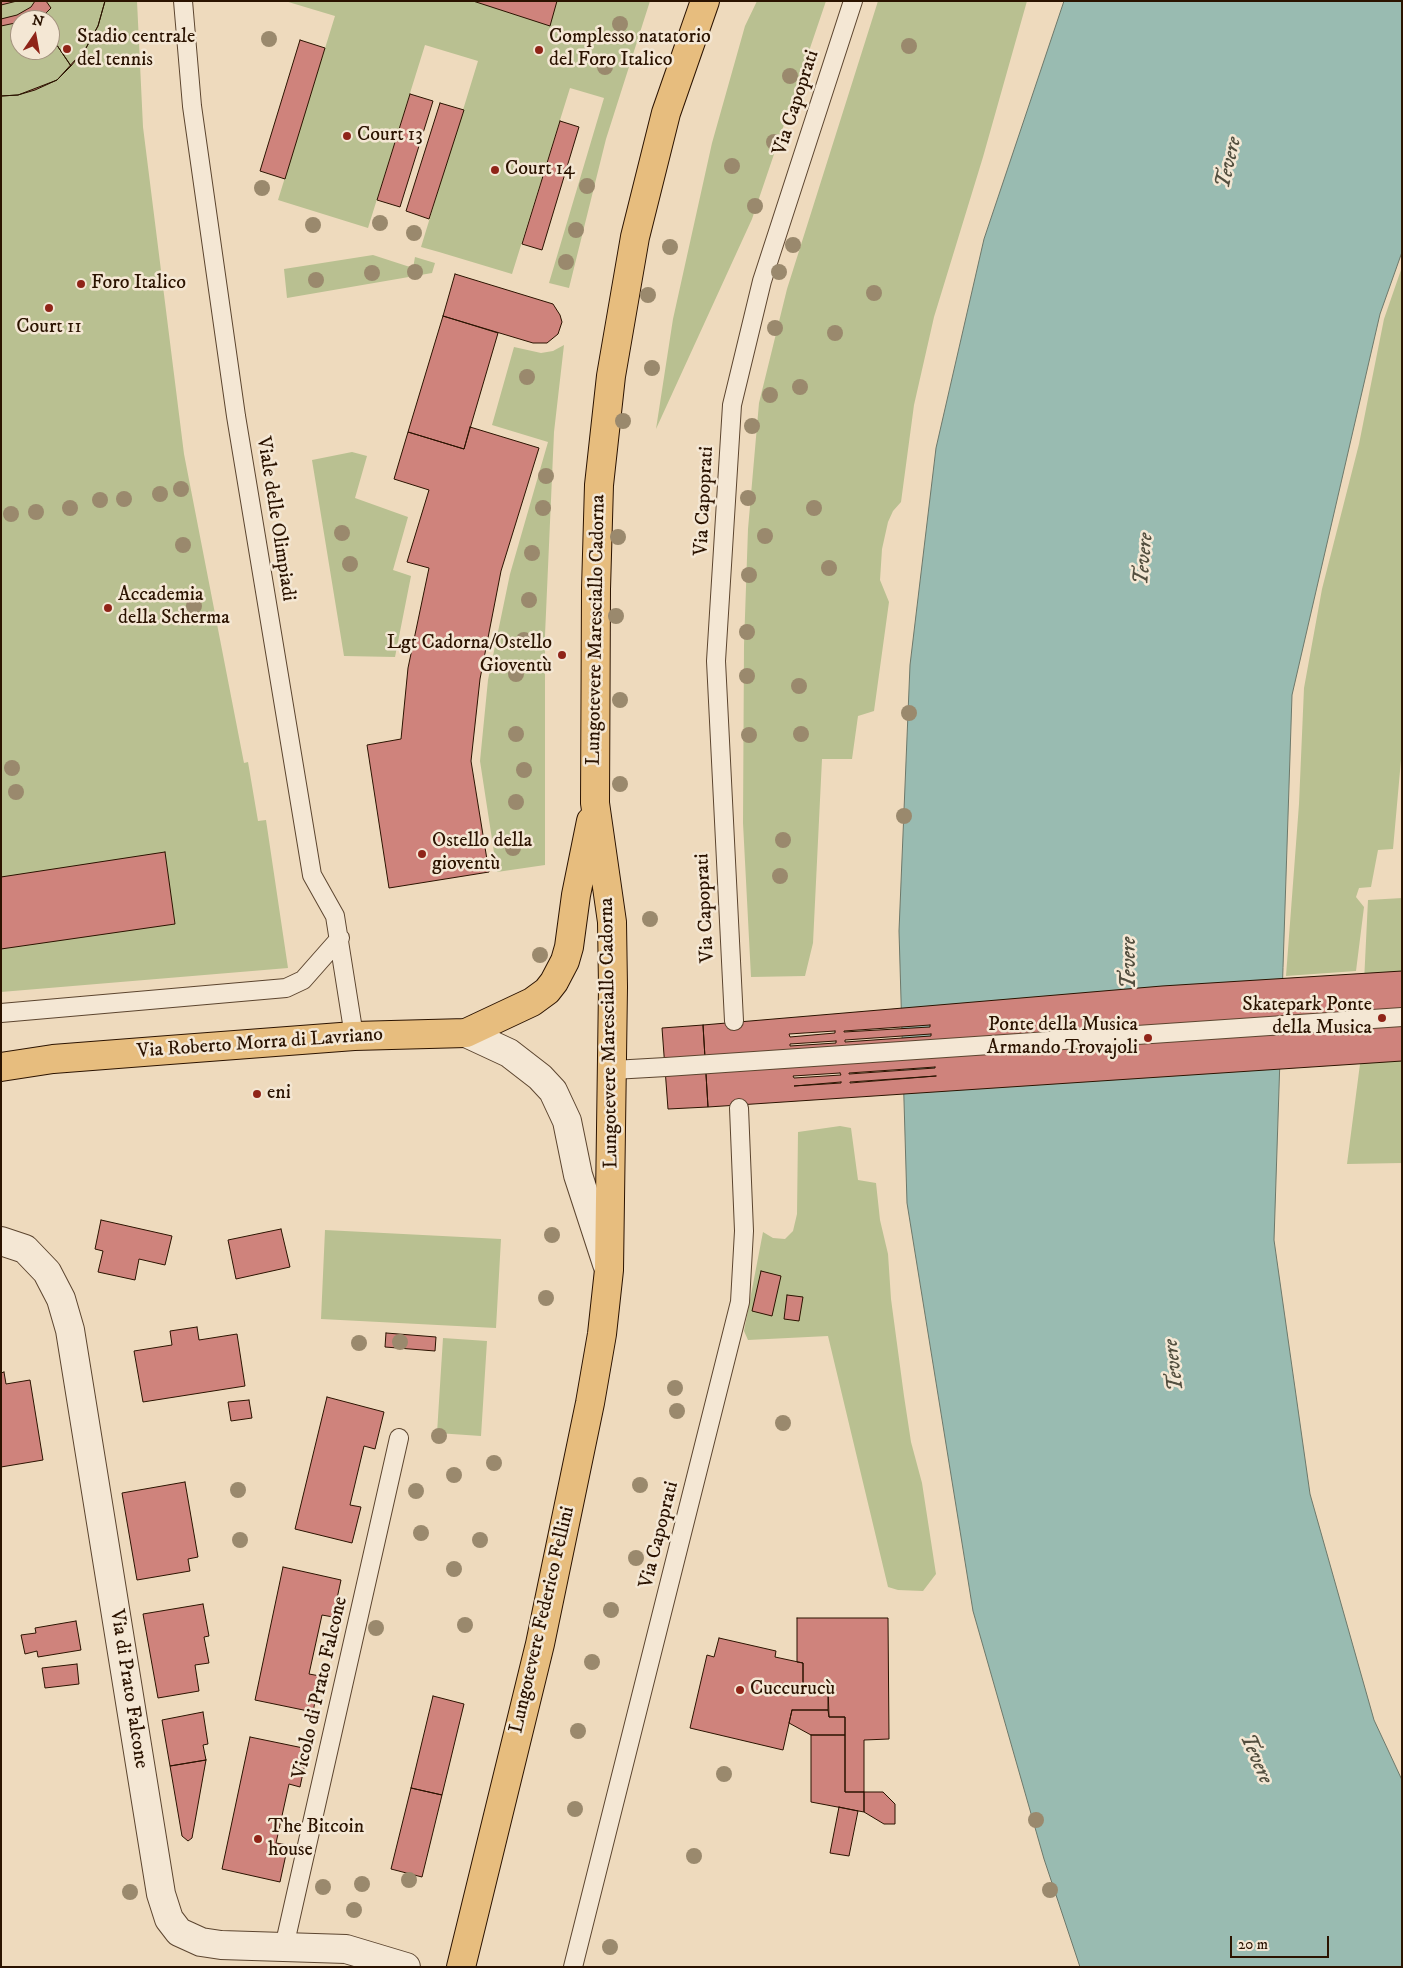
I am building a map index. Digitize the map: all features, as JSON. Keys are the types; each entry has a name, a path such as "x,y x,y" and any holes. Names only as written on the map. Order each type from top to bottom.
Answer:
{"main road":[{"name":"Lungotevere Maresciallo Cadorna","path":"609,1270 613,1070 612,922 595,803 599,485 611,376 624,288 666,112 705,1"},
{"name":"Via Roberto Morra di Lavriano","path":"1,1067 53,1059 354,1036 466,1033 532,1002 547,991 554,982 565,961 569,947 576,895 595,803"},
{"name":"Lungotevere Federico Fellini","path":"461,1967 542,1635 590,1403 609,1270"}],"street":[{"name":"Via Roberto Morra di Lavriano","path":"466,1033 509,1053 540,1077 553,1091 567,1120 578,1175 609,1270"},
{"name":"Via Roberto Morra di Lavriano","path":"1,1057 53,1059"},
{"name":"Via di Prato Falcone","path":"1,1241 25,1249 47,1272 60,1299 70,1330 165,1910 174,1926 194,1940 221,1945 356,1950 406,1967"}],"lane":[{"name":"Viale delle Olimpiadi","path":"183,1 192,106 235,406 312,875 335,916 354,1036"},
{"name":"Via Capoprati","path":"734,1021 716,660 732,405 762,281 853,1"},
{"path":"1,1013 286,988 303,980 340,938"},
{"path":"613,1070 1402,1017"},
{"name":"Via Capoprati","path":"574,1967 740,1302 744,1231 739,1108"},
{"name":"Vicolo di Prato Falcone","path":"284,1947 400,1438"}],"green space":[{"name":"Accademia della Scherma","path":"1,1 137,1 143,127 184,454 244,763 248,762 258,821 266,820 288,968 1,992"},
{"path":"285,1 650,1 606,139 569,288 549,283 604,98 570,88 512,274 421,247 478,61 425,45 368,228 278,200 335,16"},
{"path":"757,1 826,1 752,219 656,429 673,319 712,143 745,26"},
{"path":"878,1 1027,1 983,157 934,317 914,405 901,502 893,511 888,522 882,549 880,580 889,602 874,711 858,716 852,759 822,759 813,943 805,976 751,977 743,823 744,645 748,529 759,403 787,289"},
{"path":"373,255 413,268 415,257 435,263 432,273 287,298 284,269"},
{"path":"1402,267 1402,749 1393,849 1378,850 1371,887 1359,888 1356,897 1364,907 1356,971 1286,976 1299,804 1304,688 1322,589 1359,444 1384,319"},
{"path":"564,345 554,432 545,635 545,865 497,872 480,761 488,680 510,574 548,442 492,425 514,347 541,353 553,351"},
{"path":"352,452 367,456 355,498 408,517 393,570 411,576 395,657 344,656 312,460"},
{"name":"Skatepark Ponte della Musica","path":"1402,898 1402,1163 1347,1164 1360,1064 1368,900"},
{"path":"840,1126 851,1128 858,1180 876,1183 880,1220 888,1254 891,1299 911,1442 922,1483 936,1574 923,1591 898,1590 888,1587 828,1336 748,1340 744,1331 763,1232 773,1238 785,1239 793,1231 797,1214 798,1132"},
{"path":"325,1230 501,1239 496,1328 321,1319"},
{"path":"443,1338 487,1341 481,1436 437,1433"}],"water":[{"name":"Tevere","path":"1064,1 1402,1 1402,252 1380,314 1292,695 1274,1240 1310,1494 1374,1720 1402,1780 1402,1967 1080,1967 1044,1859 973,1611 907,1203 899,931 910,665 936,448 984,239"}],"building":[{"name":"Stadio centrale del tennis","path":"1,1 105,1 98,26 86,48 57,80 18,95 1,96"},
{"path":"17,1 35,1 31,7 26,10 10,10 10,17 1,19 1,5"},
{"path":"46,1 105,1 98,26 86,48 71,66 60,50 60,10 49,10 51,8"},
{"path":"473,1 557,1 550,26"},
{"path":"10,24 10,60 60,60 60,50 71,66 57,80 35,90 18,95 1,96 1,26"},
{"path":"300,40 325,48 285,179 260,171"},
{"path":"410,94 433,101 400,207 377,200"},
{"path":"440,103 464,110 429,219 406,211"},
{"path":"560,121 579,127 542,250 522,244"},
{"path":"455,274 553,304 562,322 558,334 547,343 533,343 443,316"},
{"path":"443,316 498,333 464,449 408,432"},
{"path":"470,427 539,448 501,571 480,679 471,761 489,872 389,888 367,745 401,739 408,668 429,568 407,562 429,490 394,479 408,432 464,449"},
{"path":"165,852 175,924 1,949 1,877"},
{"name":"Ponte della Musica Armando Trovajoli","path":"1402,971 1402,1061 708,1107 703,1025 1162,986","holes":["930,1025 930,1027 844,1031","835,1031 835,1033 790,1037 789,1034","931,1034 931,1036 845,1042 845,1040","836,1041 836,1043 790,1046 790,1044","935,1067 935,1068 849,1073","840,1073 841,1075 794,1078 793,1076","936,1076 850,1083 850,1082","841,1082 841,1083 794,1086"]},
{"path":"703,1025 708,1107 668,1109 662,1028"},
{"path":"101,1220 172,1236 165,1265 139,1259 135,1280 98,1272 103,1251 95,1249"},
{"path":"281,1229 290,1267 236,1279 228,1240"},
{"path":"761,1271 781,1276 772,1316 752,1311"},
{"path":"787,1295 803,1297 799,1321 784,1319"},
{"path":"197,1327 199,1340 237,1334 245,1386 143,1402 134,1351 172,1345 170,1331"},
{"path":"386,1333 436,1337 435,1351 385,1347"},
{"path":"4,1372 6,1384 30,1380 43,1460 1,1467 1,1373"},
{"path":"327,1397 384,1412 375,1449 364,1446 350,1505 361,1507 352,1543 295,1529"},
{"path":"249,1400 252,1418 231,1421 228,1402"},
{"path":"185,1482 198,1557 188,1559 190,1571 137,1580 122,1493"},
{"path":"283,1567 341,1580 333,1617 322,1615 309,1674 320,1676 313,1712 255,1700"},
{"path":"203,1604 209,1636 204,1637 209,1663 195,1665 199,1691 158,1698 143,1614"},
{"path":"797,1618 888,1618 889,1739 864,1740 864,1792 845,1792 845,1717 829,1717 828,1686 803,1686 803,1663 797,1662"},
{"path":"76,1621 81,1650 38,1657 37,1651 25,1654 21,1635 36,1633 35,1628"},
{"path":"719,1638 776,1651 775,1657 803,1663 803,1686 828,1686 828,1710 792,1710 783,1750 690,1728 707,1655 714,1657"},
{"path":"77,1664 79,1684 45,1688 42,1668"},
{"path":"433,1696 464,1704 442,1795 411,1788"},
{"path":"792,1710 828,1710 829,1717 845,1717 845,1735 811,1735 789,1723"},
{"path":"203,1712 208,1744 203,1745 206,1760 170,1766 162,1720"},
{"path":"811,1735 845,1735 845,1792 864,1792 864,1812 811,1802"},
{"path":"250,1737 308,1749 300,1787 289,1784 276,1843 288,1845 280,1882 222,1869"},
{"path":"206,1760 192,1838 188,1841 182,1836 170,1766"},
{"path":"411,1788 442,1795 422,1877 391,1869"},
{"path":"864,1792 883,1792 895,1804 895,1824 884,1824 864,1812"},
{"path":"839,1807 858,1811 849,1856 830,1853"}],"place":[{"name":"Stadio centrale del tennis","path":"67,49"},
{"name":"Complesso natatorio del Foro Italico","path":"539,50"},
{"name":"Court 13","path":"347,136"},
{"name":"Court 14","path":"495,170"},
{"name":"Foro Italico","path":"81,284"},
{"name":"Court 11","path":"49,308"},
{"name":"Accademia della Scherma","path":"108,608"},
{"name":"Lgt Cadorna/Ostello Gioventù","path":"562,655"},
{"name":"Ostello della gioventù","path":"422,854"},
{"name":"Skatepark Ponte della Musica","path":"1382,1018"},
{"name":"Ponte della Musica Armando Trovajoli","path":"1148,1038"},
{"name":"eni","path":"257,1094"},
{"name":"Cuccurucù","path":"740,1690"},
{"name":"The Bitcoin house","path":"258,1839"}]}
